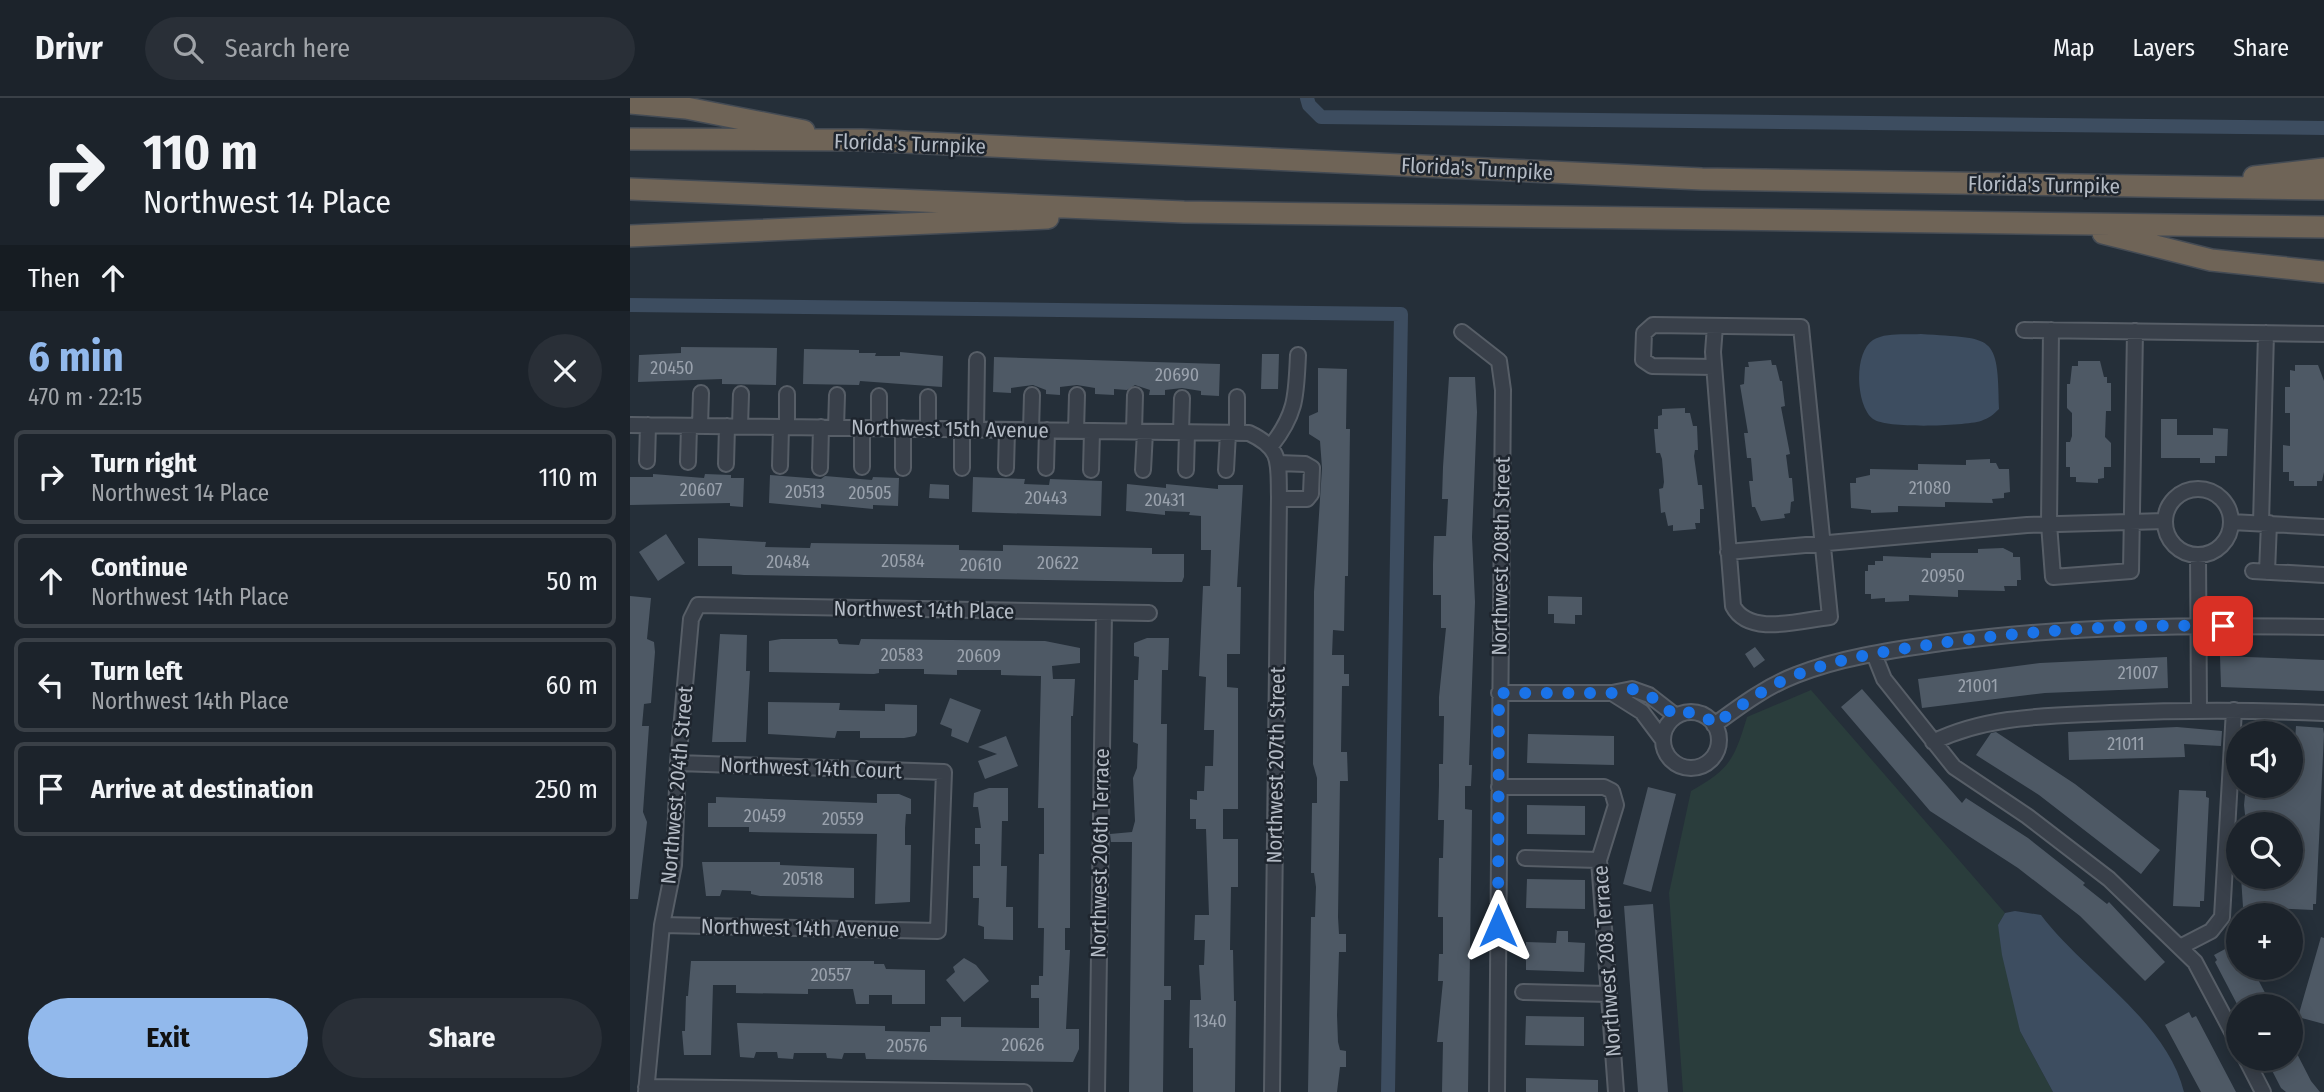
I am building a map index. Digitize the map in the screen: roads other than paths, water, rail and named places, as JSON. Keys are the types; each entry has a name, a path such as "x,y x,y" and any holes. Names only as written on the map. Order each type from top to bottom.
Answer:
{"highway":[{"path":"630,103 686,108 862,140"},
{"name":"Florida's Turnpike","path":"630,139 862,140 1675,178 2324,189"},
{"path":"2169,186 2324,169"},
{"name":"Florida's Turnpike","path":"630,189 1184,212 2324,227"},
{"path":"630,236 1184,212"},
{"path":"2071,225 2211,260 2324,272"}],"street":[{"path":"1714,368 1653,366 1643,360 1644,333 1653,326 1715,326 1801,327 1830,618 1760,624 1748,622 1738,616 1733,606 1714,368 1715,326"},
{"path":"2024,330 2324,334"},
{"path":"2051,330 2049,524 2053,577 2131,571 2135,331"},
{"name":"Northwest 208th Street","path":"1462,332 1499,361 1503,390 1497,1092"},
{"path":"2266,333 2265,523 2260,572 2324,576"},
{"path":"1269,444 1288,425 1295,407 1298,355"},
{"path":"962,468 977,360"},
{"path":"688,462 701,393"},
{"path":"726,464 741,394"},
{"path":"780,466 787,394"},
{"path":"836,395 836,428"},
{"path":"1031,430 1032,395"},
{"path":"1076,431 1077,395"},
{"path":"1135,395 1143,470"},
{"path":"879,396 879,428"},
{"path":"928,397 928,429"},
{"path":"1226,470 1237,397"},
{"path":"1182,398 1186,470"},
{"name":"Northwest 15th Avenue","path":"630,425 1248,433 1269,444"},
{"path":"646,461 648,425"},
{"path":"820,468 821,427"},
{"path":"862,428 862,467"},
{"path":"902,468 903,428"},
{"path":"1006,468 1007,430"},
{"path":"1046,468 1047,430"},
{"path":"1091,471 1092,431"},
{"name":"Northwest 207th Street","path":"1269,444 1278,463 1279,499 1272,1092"},
{"path":"1278,463 1305,464 1312,468 1311,494 1307,499 1279,499"},
{"path":"2199,489 2220,497 2227,506 2231,522 2227,538 2219,547 2198,555 2185,553 2175,547 2168,537 2165,521 2169,505 2177,496 2199,489"},
{"path":"1728,552 2049,524 2165,521"},
{"path":"2231,522 2324,527"},
{"path":"2198,555 2199,710"},
{"name":"Northwest 14th Place","path":"698,605 1149,613"},
{"name":"Northwest 204th Street","path":"646,1089 662,925 674,866 678,763 691,619 698,605"},
{"name":"Northwest 206th Terrace","path":"1097,1092 1104,613"},
{"path":"1714,725 1755,695 1795,675 1874,654 1984,637 2089,628 2198,625 2324,627"},
{"path":"1874,654 1884,680 1954,767 2109,879 2195,962 2226,1020"},
{"path":"1499,693 1612,693 1632,689 1649,695 1676,716"},
{"path":"1612,693 1642,712 1662,740 1669,758 1676,764 1694,768 1711,760 1719,742 1714,725 1702,714 1693,712 1676,716 1669,722 1662,740"},
{"path":"1933,742 1981,724 2034,717 2199,710 2324,713"},
{"path":"2180,947 2211,931 2222,917 2234,710"},
{"name":"Northwest 14th Court","path":"678,763 944,772 938,931"},
{"name":"Northwest 208 Terrace","path":"1499,787 1604,787 1612,791 1616,805 1599,860 1616,1092"},
{"path":"1525,858 1599,860"},
{"name":"Northwest 14th Avenue","path":"662,925 938,931"},
{"path":"1523,992 1608,994"},
{"path":"2252,1071 2263,1092"},
{"path":"646,1089 1024,1092"}],"water":[{"path":"1921,334 1964,337 1987,345 1997,366 1999,409 1981,421 1959,424 1926,426 1893,424 1873,419 1863,403 1859,380 1862,356 1867,347 1873,340 1884,336"},
{"path":"2015,911 2041,915 2122,998 2160,1042 2175,1066 2184,1092 2053,1092 2020,1031 2002,955 1998,925 2005,913"}],"waterway":[{"path":"1307,98 1309,105 1321,117 2324,128"},
{"path":"630,305 1401,314 1388,1092"}]}
